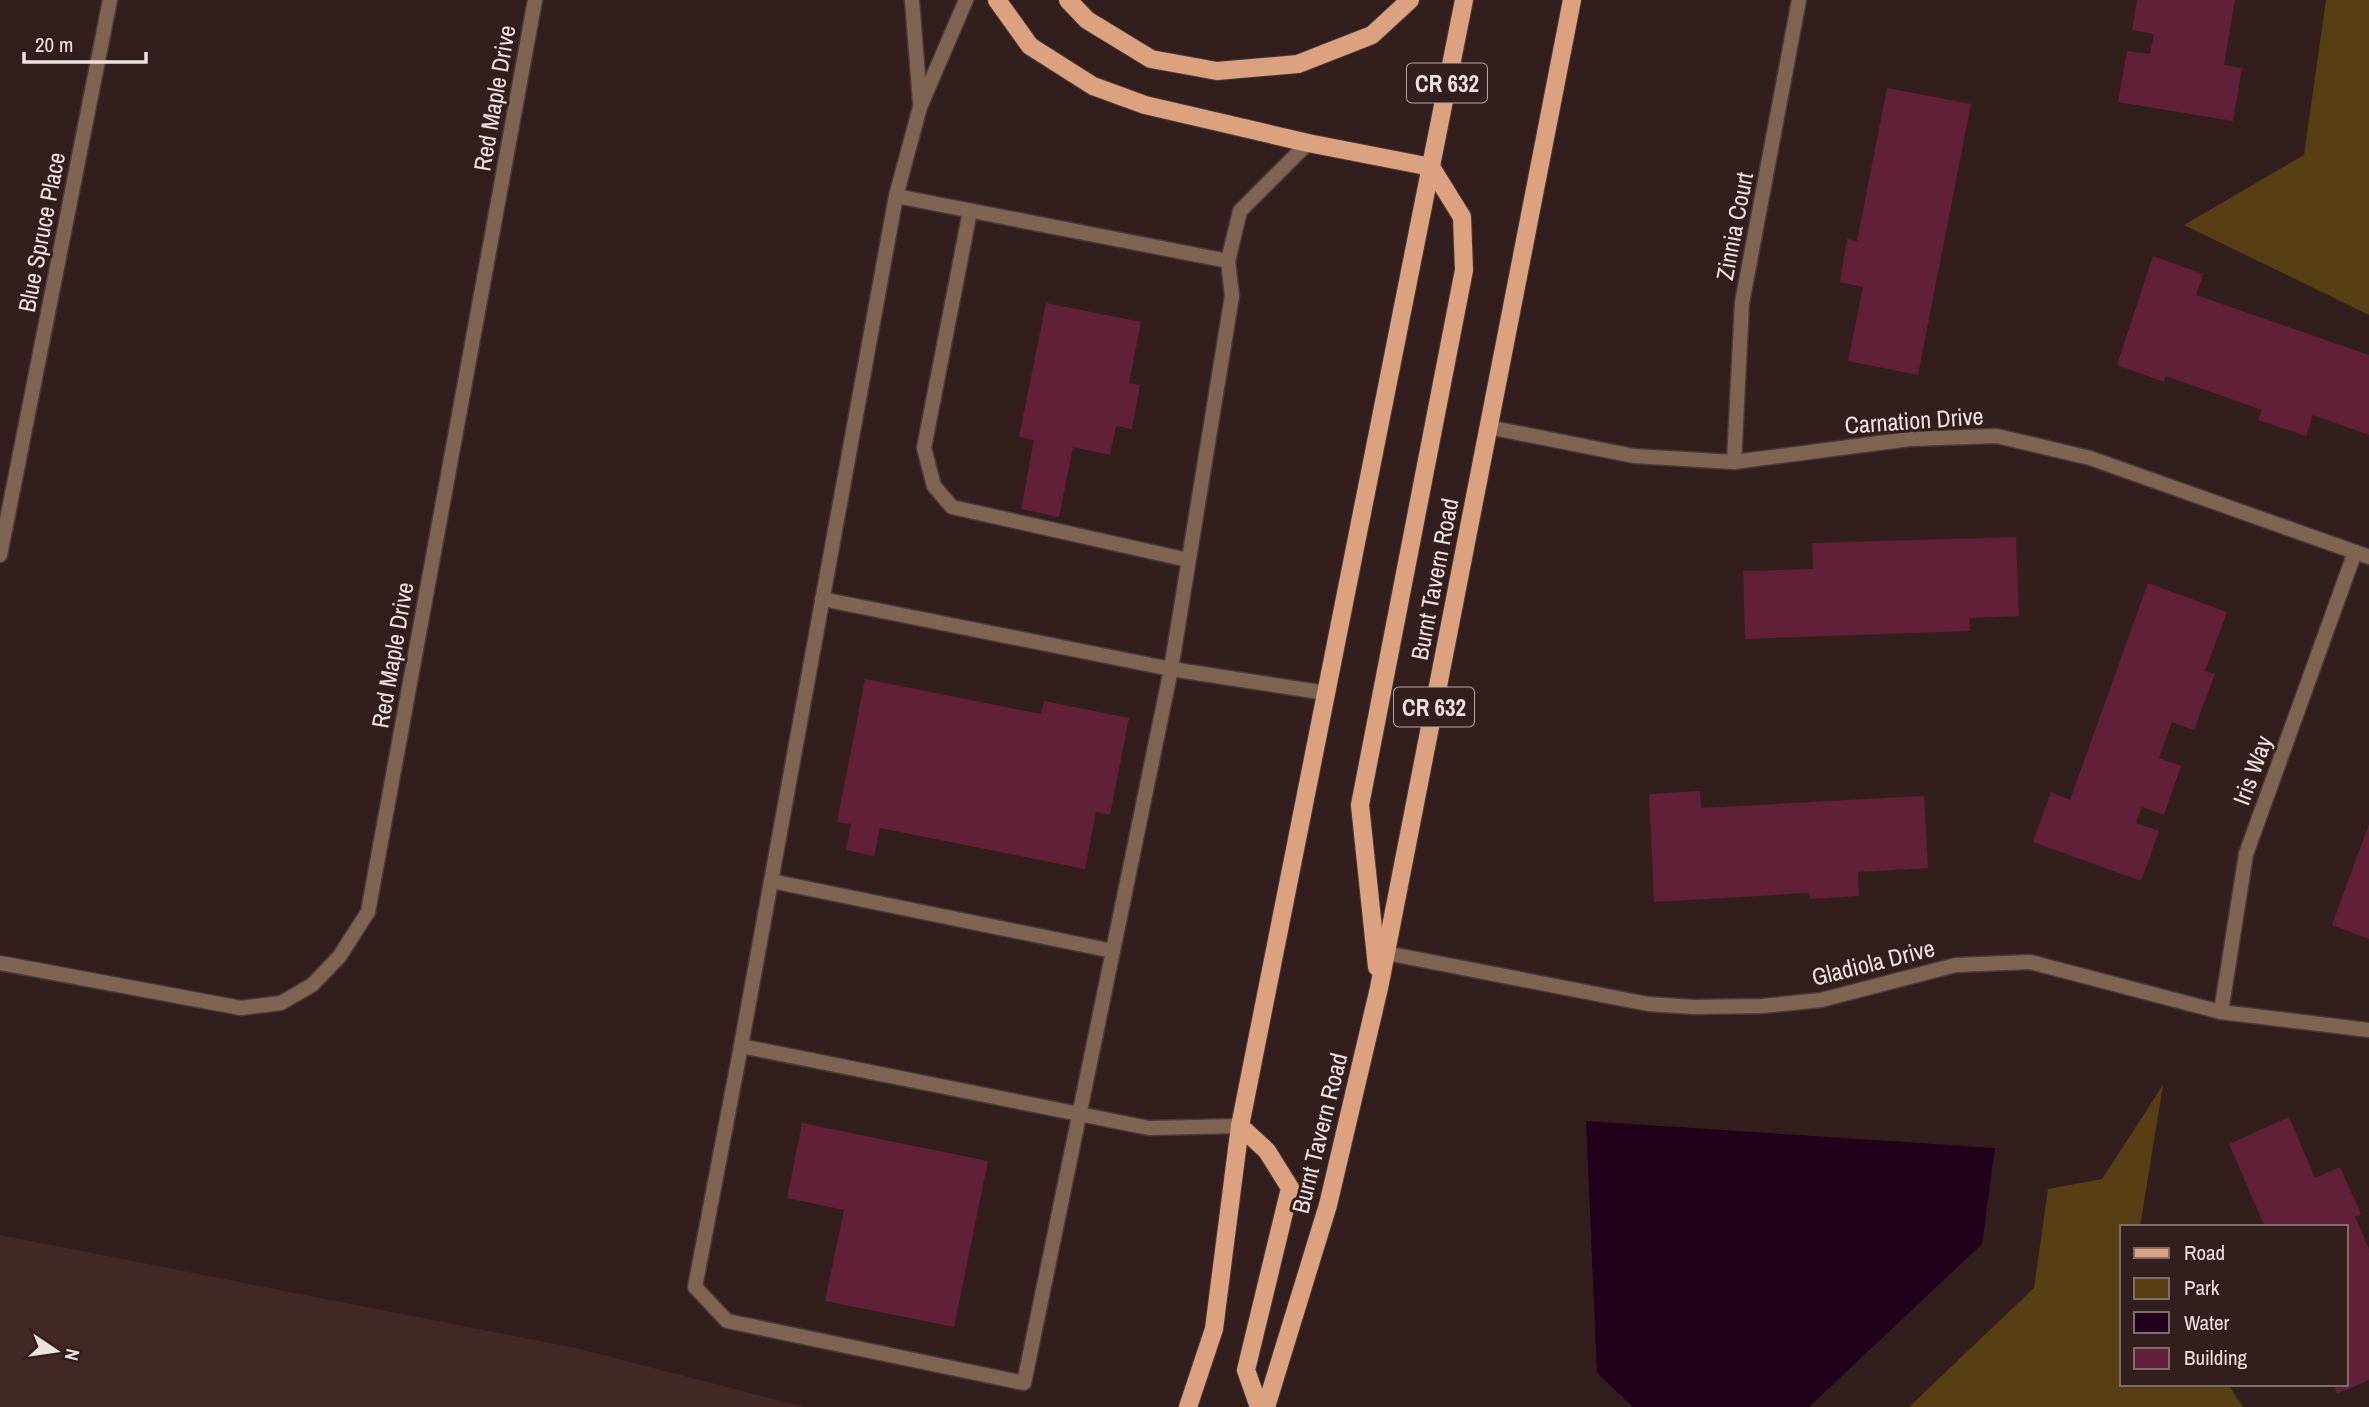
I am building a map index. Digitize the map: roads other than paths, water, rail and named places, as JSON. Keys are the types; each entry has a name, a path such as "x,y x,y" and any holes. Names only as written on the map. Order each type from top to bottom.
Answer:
{"main road":[{"path":"997,0 1030,46 1093,86 1145,105 1308,143 1431,167 1462,217 1464,270 1360,805 1379,988"},
{"path":"1068,0 1087,20 1151,59 1217,71 1298,64 1372,35 1410,0"},
{"name":"CR 632","path":"1188,1407 1214,1329 1240,1126 1464,0"},
{"name":"Burnt Tavern Road","path":"1266,1407 1328,1205 1379,988 1572,0"},
{"path":"1240,1126 1267,1151 1290,1188 1246,1370 1259,1407"}],"street":[{"name":"Blue Spruce Place","path":"0,555 110,0"},
{"name":"Red Maple Drive","path":"0,963 241,1008 281,1003 312,985 338,957 368,912 535,0"},
{"path":"912,0 920,107"},
{"path":"966,0 920,107 896,196 695,1287 727,1321 1024,1383 1171,669 1232,296 1228,261 1240,211 1308,143"},
{"name":"Zinnia Court","path":"1734,462 1742,303 1799,0"},
{"path":"896,196 1228,261"},
{"path":"970,211 924,448 934,486 952,507 1188,560"},
{"name":"Carnation Drive","path":"1488,427 1633,456 1734,462 1910,439 1997,436 2090,458 2362,554"},
{"name":"Iris Way","path":"2221,1012 2246,854 2362,554"},
{"path":"822,599 1171,669 1326,693"},
{"path":"771,881 1113,951"},
{"name":"Gladiola Drive","path":"1386,953 1648,1004 1694,1007 1762,1006 1821,1000 1955,965 2030,962 2221,1012 2369,1030"},
{"path":"741,1046 1149,1128 1240,1126"}],"water":[{"path":"1586,1121 1995,1148 1982,1244 1809,1407 1633,1407 1597,1373"}]}
